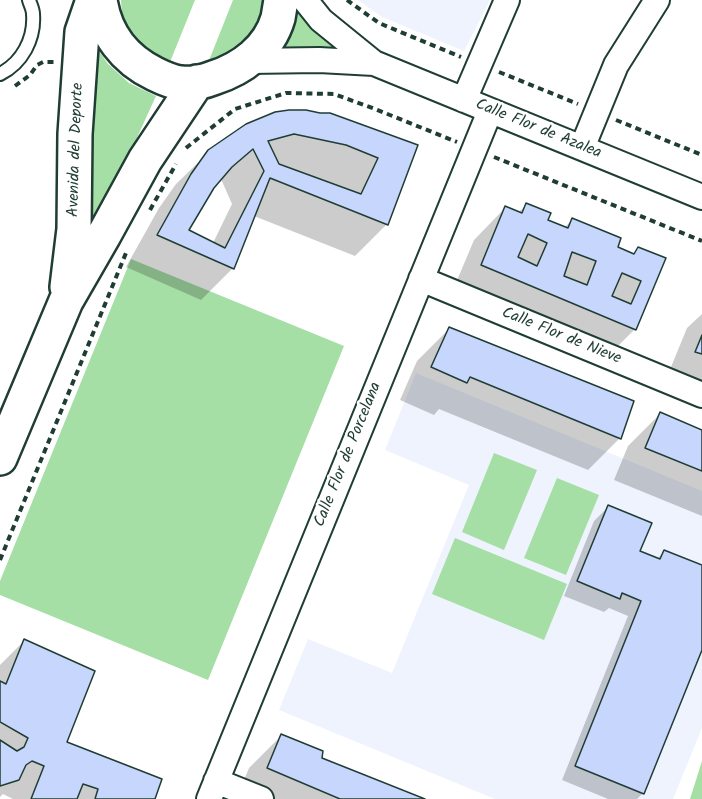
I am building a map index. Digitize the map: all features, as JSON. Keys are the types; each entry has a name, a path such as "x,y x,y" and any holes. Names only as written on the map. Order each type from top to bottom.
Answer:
{"street":[{"name":"Avenida del Deporte","path":"66,301 74,229 75,134 82,32 93,0"},
{"path":"100,0 110,34 123,52 141,67 180,83 198,82 229,74 249,61 266,42 278,19 281,0"},
{"path":"305,0 321,20 374,63"},
{"path":"464,100 507,0"},
{"path":"582,148 616,65 657,0"},
{"path":"249,61 319,60 374,63"},
{"name":"Calle Flor de Azalea","path":"374,63 701,194"},
{"name":"Avenida del Deporte","path":"0,458 66,301 145,160 198,82"},
{"name":"Calle Flor de Porcelana","path":"212,790 490,111"},
{"name":"Calle Flor de Nieve","path":"421,279 702,395"},
{"path":"212,790 261,799"}],"lane":[{"path":"0,74 9,69 24,53 32,34 33,13 29,0"}],"path":[{"path":"347,0 379,23 702,155"},
{"path":"185,148 235,109 286,93 334,94 702,241"},
{"path":"150,210 179,159"},
{"path":"0,560 127,251"}],"shaded area":[{"path":"358,0 490,0 464,51 382,17"},
{"path":"416,373 702,491 702,728 673,799 495,799 279,710 308,639 392,673 469,485 385,450"}],"green space":[{"path":"121,0 195,0 170,62 150,52 133,37 122,16"},
{"path":"233,0 265,0 264,11 254,31 232,53 208,63"},
{"path":"291,2 348,52 272,53"},
{"path":"92,41 108,64 129,83 156,96 92,236 86,236"},
{"path":"131,259 344,346 208,680 0,595 0,581"},
{"path":"494,453 537,470 504,550 462,532"},
{"path":"557,478 599,495 566,575 524,558"},
{"path":"455,538 567,584 544,640 432,594"},
{"path":"702,761 702,799 690,799"}],"building":[{"path":"306,110 330,113 418,145 388,225 270,178 234,269 157,235 191,174 208,150 246,124 275,112","holes":["294,134 346,145 378,158 361,194 279,164 268,141","253,149 264,171 225,248 189,230 214,188 232,167"]},
{"path":"526,203 551,213 548,220 568,228 572,218 621,238 618,247 634,254 638,247 666,258 636,330 481,265 505,206 522,213","holes":["528,234 547,243 537,266 518,257","572,252 596,261 587,285 564,276","622,273 641,281 631,304 612,296"]},
{"path":"449,327 634,401 621,439 470,377 467,383 431,367"},
{"path":"702,335 702,354 695,352"},
{"path":"660,412 702,430 702,471 645,448"},
{"path":"608,505 652,523 640,551 660,559 664,550 702,565 702,650 644,794 575,766 641,601 622,593 620,599 577,581"},
{"path":"24,639 95,671 67,742 162,779 155,799 95,799 98,789 83,784 77,799 31,799 44,766 32,761 26,765 19,780 0,786 0,740 17,751 24,747 28,738 0,722 0,681 6,684"},
{"path":"281,734 323,751 322,758 425,799 340,799 267,768"}]}
